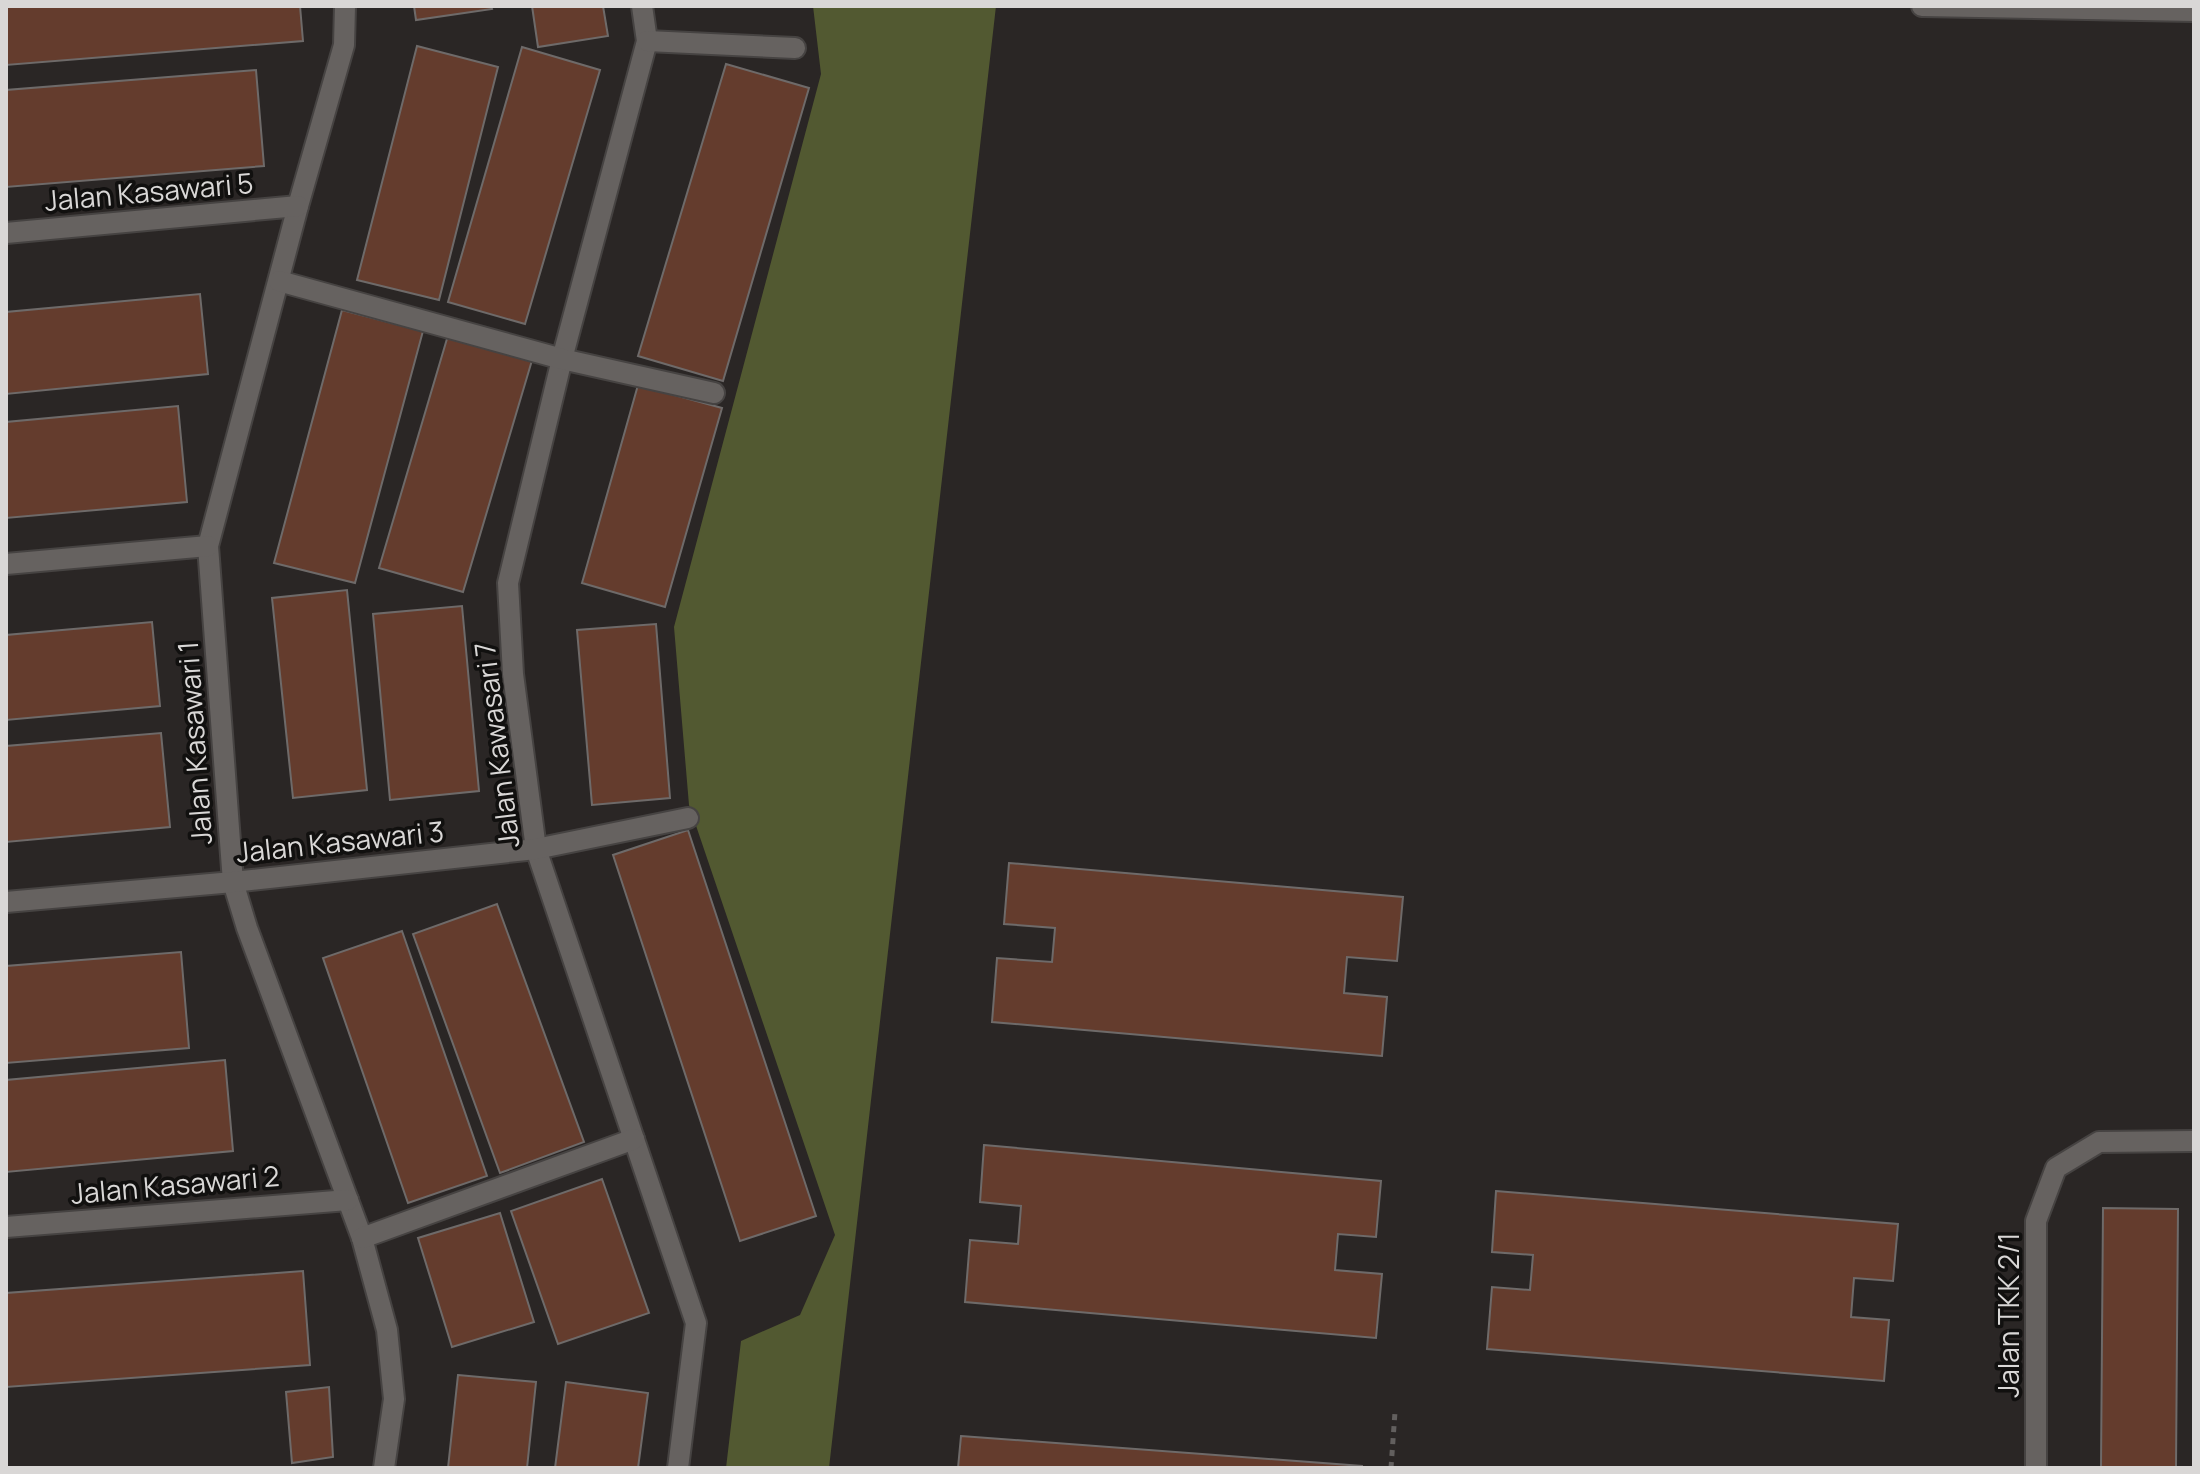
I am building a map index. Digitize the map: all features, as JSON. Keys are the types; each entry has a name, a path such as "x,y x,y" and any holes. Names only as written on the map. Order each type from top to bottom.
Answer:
{"street":[{"name":"Jalan Kasawari 1","path":"345,6 344,45 208,546 233,882 247,928 362,1238 387,1330 394,1399 384,1468"},
{"name":"Jalan Kawasari 7","path":"642,6 647,41 562,359 508,583 513,674 536,849 696,1323 678,1468"},
{"path":"1922,6 2163,8 2194,11"},
{"path":"647,41 795,48"},
{"name":"Jalan Kasawari 5","path":"6,233 298,206"},
{"path":"279,281 562,359 714,393"},
{"path":"6,564 208,546"},
{"name":"Jalan Kasawari 3","path":"6,902 233,882 536,849 688,818"},
{"path":"362,1238 634,1139"},
{"name":"Jalan TKK 2/1","path":"2036,1468 2036,1221 2056,1168 2099,1142 2194,1141"},
{"name":"Jalan Kasawari 2","path":"6,1227 348,1200"}],"path":[{"path":"1391,1468 1395,1412"}],"green space":[{"path":"813,6 996,6 829,1468 726,1468 741,1341 800,1315 835,1235 689,805 674,627 821,74"}],"building":[{"path":"6,6 300,6 303,41 6,65"},
{"path":"414,6 491,6 492,9 416,20"},
{"path":"532,6 603,6 608,36 538,47"},
{"path":"417,46 498,67 439,300 357,280"},
{"path":"522,47 600,70 525,324 448,302"},
{"path":"726,64 809,88 723,381 638,356"},
{"path":"256,70 264,166 6,187 6,90"},
{"path":"200,294 208,374 6,394 6,312"},
{"path":"342,310 423,331 355,583 274,563"},
{"path":"449,332 533,357 463,592 379,568"},
{"path":"638,385 722,408 665,607 582,583"},
{"path":"178,406 187,502 6,518 6,422"},
{"path":"347,590 367,790 293,798 272,598"},
{"path":"462,606 479,791 390,800 373,614"},
{"path":"152,622 160,706 6,720 6,635"},
{"path":"656,624 670,798 592,805 577,630"},
{"path":"161,733 170,827 6,842 6,746"},
{"path":"688,830 816,1216 740,1241 613,855"},
{"path":"1009,863 1403,897 1397,961 1347,957 1344,993 1387,997 1382,1056 992,1022 997,958 1052,962 1055,928 1004,924"},
{"path":"497,904 584,1142 500,1173 413,934"},
{"path":"402,931 487,1176 408,1203 323,958"},
{"path":"181,952 189,1048 6,1063 6,966"},
{"path":"225,1060 233,1151 6,1172 6,1080"},
{"path":"984,1145 1381,1181 1376,1237 1338,1234 1335,1270 1382,1274 1376,1338 965,1302 970,1240 1018,1244 1021,1206 980,1202"},
{"path":"602,1179 649,1313 558,1344 511,1211"},
{"path":"1496,1191 1898,1224 1893,1281 1854,1278 1851,1317 1889,1320 1884,1381 1487,1349 1492,1287 1530,1290 1533,1255 1492,1252"},
{"path":"2103,1208 2178,1209 2176,1468 2101,1468"},
{"path":"500,1213 534,1322 452,1347 418,1238"},
{"path":"303,1271 310,1365 6,1387 6,1293"},
{"path":"458,1375 536,1382 527,1468 448,1468"},
{"path":"566,1382 648,1393 638,1468 555,1468"},
{"path":"329,1387 333,1457 292,1463 286,1392"},
{"path":"961,1436 1362,1466 1362,1468 958,1468"}]}
